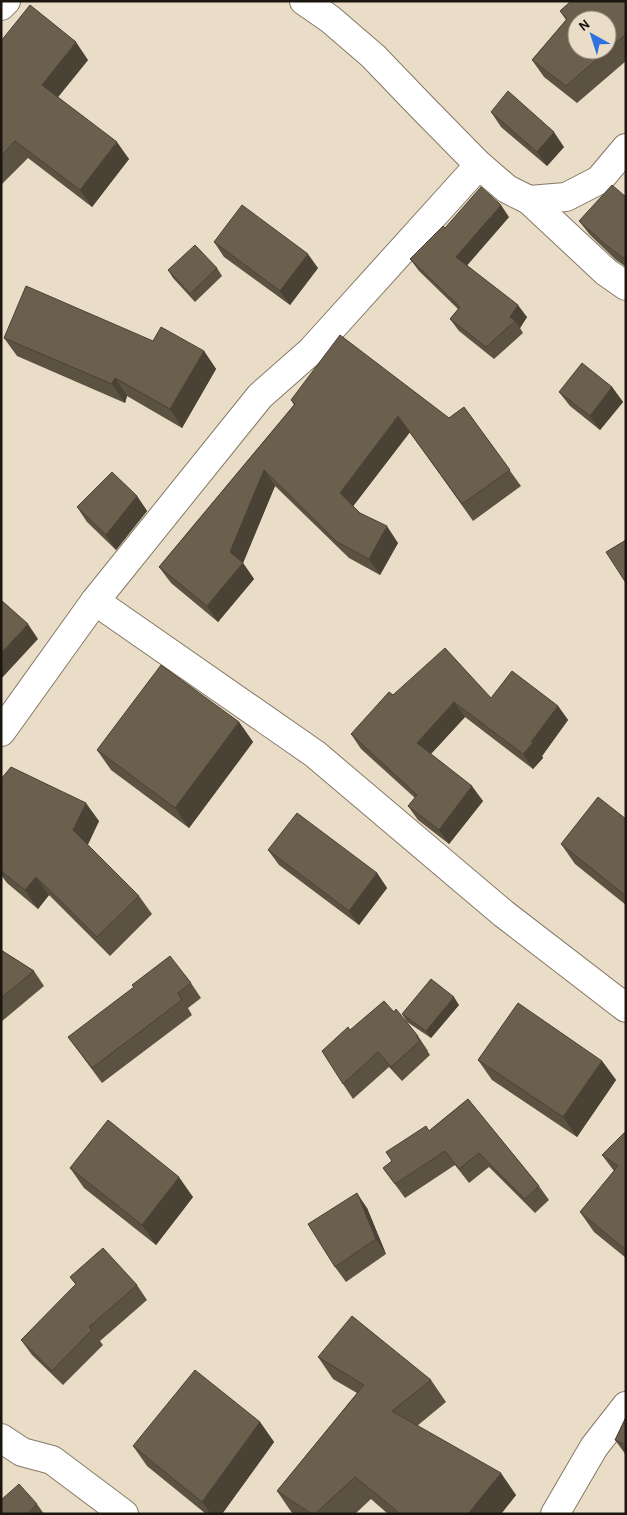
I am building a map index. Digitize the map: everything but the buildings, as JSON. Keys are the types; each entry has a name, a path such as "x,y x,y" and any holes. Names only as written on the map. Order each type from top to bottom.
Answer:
{"street":[{"path":"1,6 6,1"},
{"path":"304,1 330,19 373,56 479,165 507,190 529,200 606,272 626,286"},
{"path":"529,200 566,197 599,180 626,148"},
{"path":"1,732 96,601 260,396 311,351 479,165"},
{"path":"96,601 315,754 504,914 626,1008"},
{"path":"555,1514 594,1447 626,1406"},
{"path":"1,1438 22,1452 52,1460 124,1514"}]}
